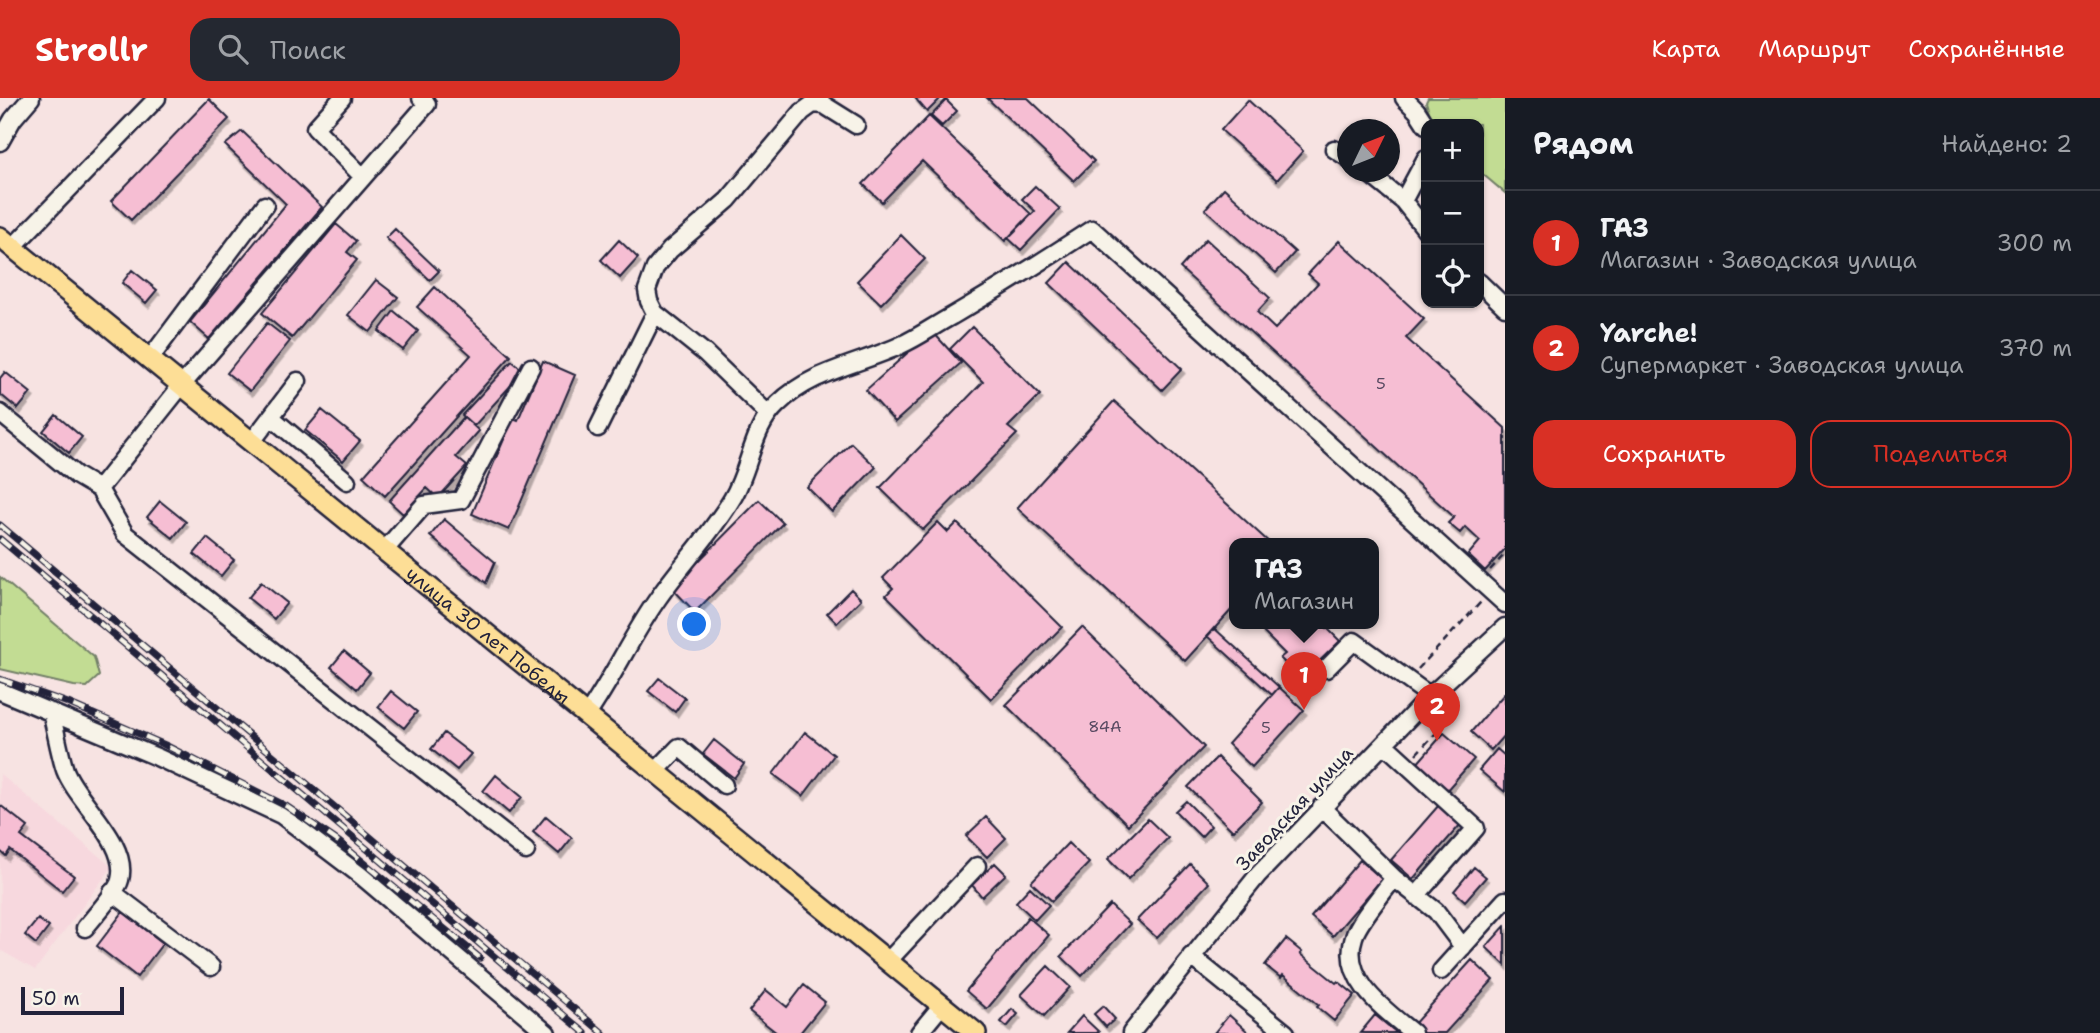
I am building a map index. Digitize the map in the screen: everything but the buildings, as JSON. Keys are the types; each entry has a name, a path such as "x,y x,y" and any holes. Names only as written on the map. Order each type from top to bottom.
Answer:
{"main road":[{"name":"улица 30 лет Победы","path":"6,242 976,1033"}],"street":[{"path":"0,142 13,119 31,98"},
{"path":"6,242 156,98"},
{"path":"342,98 315,128 362,176"},
{"path":"99,489 181,386 427,104 421,98"},
{"path":"1404,98 1423,119"},
{"path":"768,414 705,353 655,313 647,290 655,268 670,250 728,200 802,112 813,104 824,105 856,125"},
{"path":"1403,201 1421,167"},
{"path":"1379,182 1403,201 1421,224"},
{"path":"149,360 265,205"},
{"path":"587,715 612,679 632,639 658,598 732,499 746,470 755,438 768,414 799,387 820,374 901,345 1030,270 1093,229 1505,604"},
{"path":"1484,287 1505,307"},
{"path":"598,428 655,313"},
{"path":"384,551 424,505 461,500 531,367"},
{"path":"251,443 298,381"},
{"path":"0,414 76,476 99,489 125,534 526,851"},
{"path":"271,417 347,481"},
{"name":"Заводская улица","path":"1131,1033 1258,875 1430,696 1505,627"},
{"path":"1326,669 1354,641 1430,696"},
{"path":"0,691 157,757 281,815 360,876 547,1033"},
{"path":"51,712 68,777 114,843 121,865 120,881 85,928"},
{"path":"1384,744 1476,828 1416,896"},
{"path":"656,771 679,747 724,785"},
{"path":"1321,807 1394,878 1436,911 1463,947"},
{"path":"888,961 977,866"},
{"path":"1394,878 1354,935 1351,951 1353,968 1366,990 1385,1011 1413,1033"},
{"path":"112,892 211,967"},
{"path":"1441,971 1505,900"},
{"path":"1191,956 1286,1033"},
{"path":"919,1033 942,1005"}],"shaded area":[{"path":"0,774 112,867 35,970 0,950"}],"green space":[{"path":"1428,98 1505,98 1505,193 1484,175 1484,119 1431,119 1426,102"},
{"path":"0,577 94,657 99,676 87,687 0,669"}],"railway":[{"path":"0,525 603,1033"},
{"path":"0,539 585,1033"},
{"path":"0,679 68,703 165,745 286,806 339,842 480,958"}],"place":[{"name":"ГАЗ","path":"1304,710"},
{"name":"Yarche!","path":"1437,741"}]}
